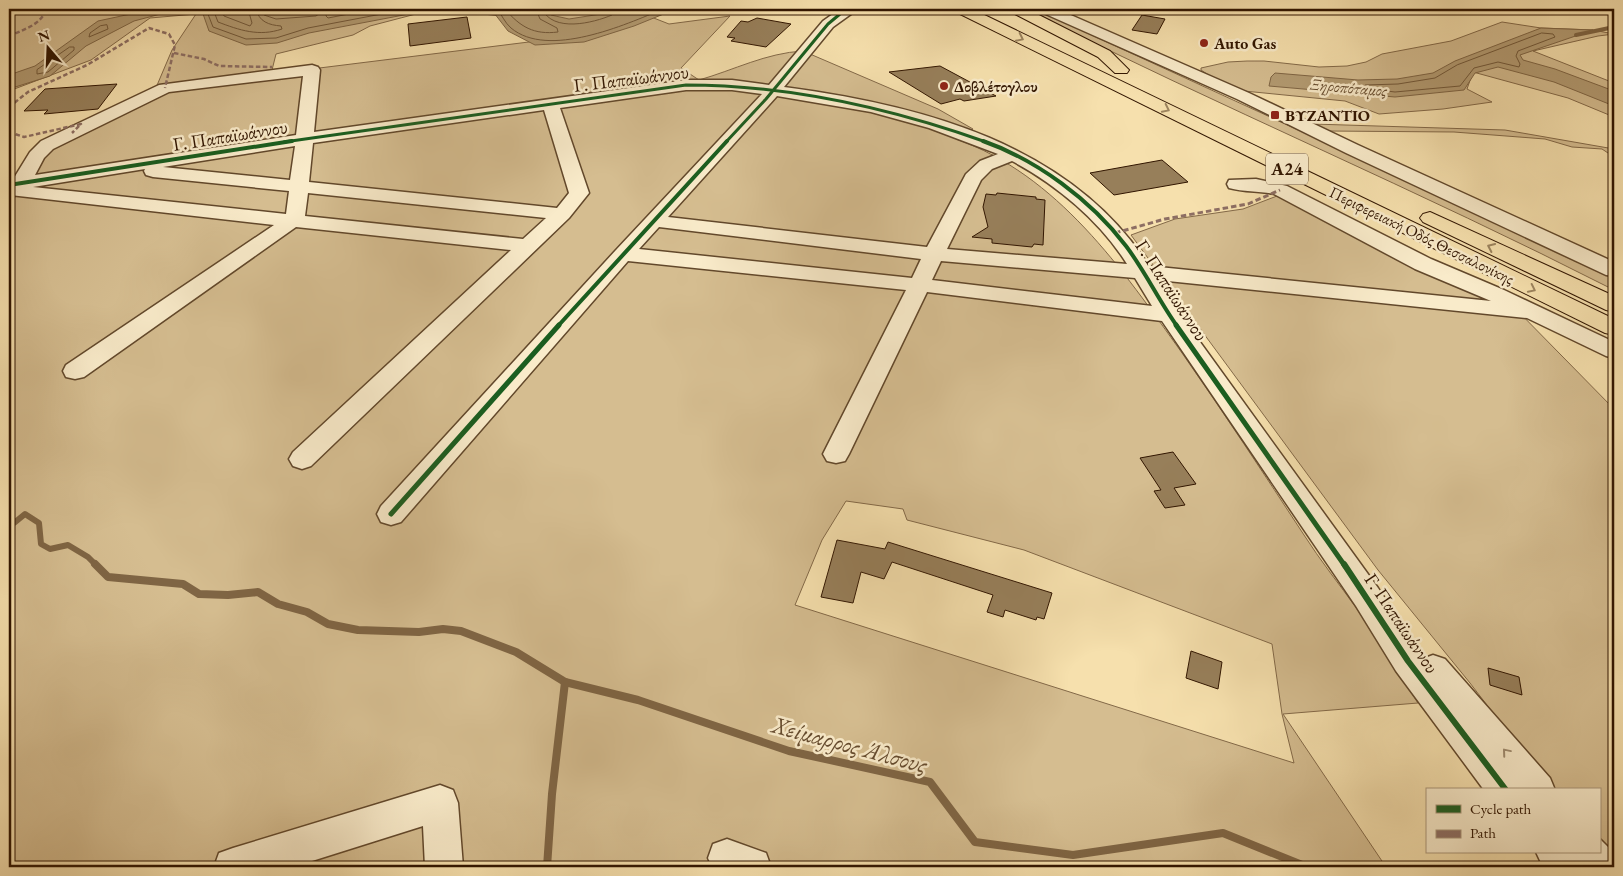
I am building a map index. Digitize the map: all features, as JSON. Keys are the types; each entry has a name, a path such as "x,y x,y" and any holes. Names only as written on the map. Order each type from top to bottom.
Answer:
{"highway":[{"name":"Περιφερειακή Οδός Θεσσαλονίκης","path":"961,9 1614,328"},
{"name":"Περιφερειακή Οδός Θεσσαλονίκης","path":"991,9 1614,304"},
{"path":"1016,9 1104,54 1121,70"}],"street":[{"path":"9,10 14,9"},
{"path":"391,514 623,254 773,90 828,24 840,14 851,9"},
{"path":"1046,9 1243,96 1352,149 1614,270"},
{"path":"75,370 268,239 290,222 297,209 312,70 165,88 47,145 36,156 16,183 16,191 290,222 528,246"},
{"name":"Γ. Παπαϊωάννου","path":"16,183 676,85 718,84 773,90 851,103 913,117 961,132 1014,154 1050,176 1095,212 1126,246 1169,314 1408,661 1504,788"},
{"path":"302,459 562,214 579,193 550,103"},
{"path":"836,454 866,397 959,205 977,173 986,165 1014,154"},
{"path":"119,167 299,188 562,214"},
{"path":"1236,184 1280,190 1423,264 1496,295 1614,351"},
{"path":"655,221 935,254 1141,272 1531,312"},
{"path":"623,254 920,285 1169,314"},
{"path":"1366,598 1415,648 1535,788"},
{"path":"233,867 440,803 444,867"},
{"path":"1557,854 1567,867"},
{"path":"1590,854 1600,867"}],"shaded area":[{"path":"9,9 435,9 653,9 641,13 669,24 730,16 681,68 699,80 763,58 803,51 938,109 973,129 956,139 993,155 1026,176 1057,200 1111,258 1136,289 1198,376 1310,544 1365,620 1418,703 1283,714 1386,867 9,867 9,202 29,186 47,145 155,90 172,50 196,14 150,18 91,60 9,91","holes":["435,9 502,16 545,40 271,74 276,54 353,35 370,26","846,501 903,509 907,520 1024,550 1272,644 1282,714 1294,763 795,605 822,540"]},
{"path":"1025,9 1035,9 1614,275 1614,290 1468,218"},
{"path":"1502,22 1541,28 1593,30 1614,34 1533,51 1614,83 1614,117 1568,98 1473,72 1467,89 1492,102 1443,109 1379,114 1345,101 1244,91 1201,70 1201,68 1228,62 1247,61 1319,67 1347,66 1366,62 1382,54 1451,41"},
{"path":"1313,124 1505,130 1614,149 1614,157 1602,149 1572,147 1545,139 1454,132 1327,131"},
{"path":"1277,196 1508,301 1614,409 1614,867 1600,850 1600,788 1550,788 1470,683 1378,570 1131,235 1175,219 1243,209"}],"water":[{"path":"154,9 262,9 276,14 330,9 488,9 430,10 309,33 277,43 246,45 209,31 202,11 172,11 134,21 86,46 50,76 9,89 9,75 35,66 98,21"},
{"path":"491,9 545,9 551,15 569,19 601,14 613,9 676,9 634,26 584,42 535,45 508,31"},
{"name":"Ξηροπόταμος","path":"1541,28 1593,30 1520,55 1523,60 1555,69 1614,91 1614,106 1554,82 1498,67 1475,73 1464,90 1395,97 1269,86 1271,77 1275,73 1358,80 1397,79 1433,73 1455,61"}],"building":[{"path":"1142,15 1165,19 1157,34 1132,30"},
{"path":"467,17 471,38 410,46 408,24"},
{"path":"757,18 791,24 766,47 731,41 735,38 727,37 741,21 748,22"},
{"name":"Δοβλέτογλου","path":"940,66 996,96 964,101 960,99 941,104 889,72"},
{"path":"117,84 98,109 44,114 48,110 24,111 45,89"},
{"path":"1162,160 1188,182 1114,195 1090,173"},
{"path":"997,193 1036,197 1036,199 1045,200 1043,245 1034,244 1032,247 992,243 992,239 972,237 988,227 983,207 986,194 996,195"},
{"path":"1173,452 1196,484 1174,488 1185,505 1165,508 1154,491 1161,490 1140,458"},
{"path":"837,540 885,549 888,542 1052,593 1044,619 1037,617 1036,620 1005,610 1003,617 987,612 993,595 892,562 884,579 861,572 853,603 821,597"},
{"path":"1191,651 1222,662 1218,689 1186,678"},
{"path":"1488,668 1519,677 1522,695 1490,685"}],"waterway":[{"path":"1576,35 1614,27"},
{"name":"Χείμαρρος Άλσους","path":"9,521 14,523 25,514 39,523 41,544 50,549 68,545 88,557 108,577 183,584 199,594 228,595 258,592 278,604 307,612 328,624 358,630 419,632 443,629 461,631 516,652 565,682"},
{"name":"Χείμαρρος Άλσους","path":"547,867 552,794 565,682"},
{"name":"Χείμαρρος Άλσους","path":"565,682 638,700 789,751 930,782 975,842 1073,855 1223,833 1307,867"}],"marked path":[{"path":"9,36 37,22 45,14 46,9"},
{"path":"9,107 28,92 58,80 108,54 149,28 169,34 175,45 165,88"},
{"path":"174,53 204,59 219,66 272,67"},
{"path":"9,132 24,137 81,124 72,133"},
{"path":"1115,233 1165,219 1248,204 1280,190"},
{"path":"9,194 17,191"}],"cycle path":[{"path":"391,514 623,254 766,99 828,24 840,14 851,9"},
{"path":"9,185 305,139 686,85 732,85 801,94 873,107 935,124 994,145 1035,166 1056,180 1095,212 1126,246 1169,315 1367,597 1408,661 1504,788"}],"place":[{"name":"Auto Gas","path":"1204,43"},
{"name":"Δοβλέτογλου","path":"944,86"},
{"name":"ΒΥΖΑΝΤΙΟ","path":"1275,115"}]}
